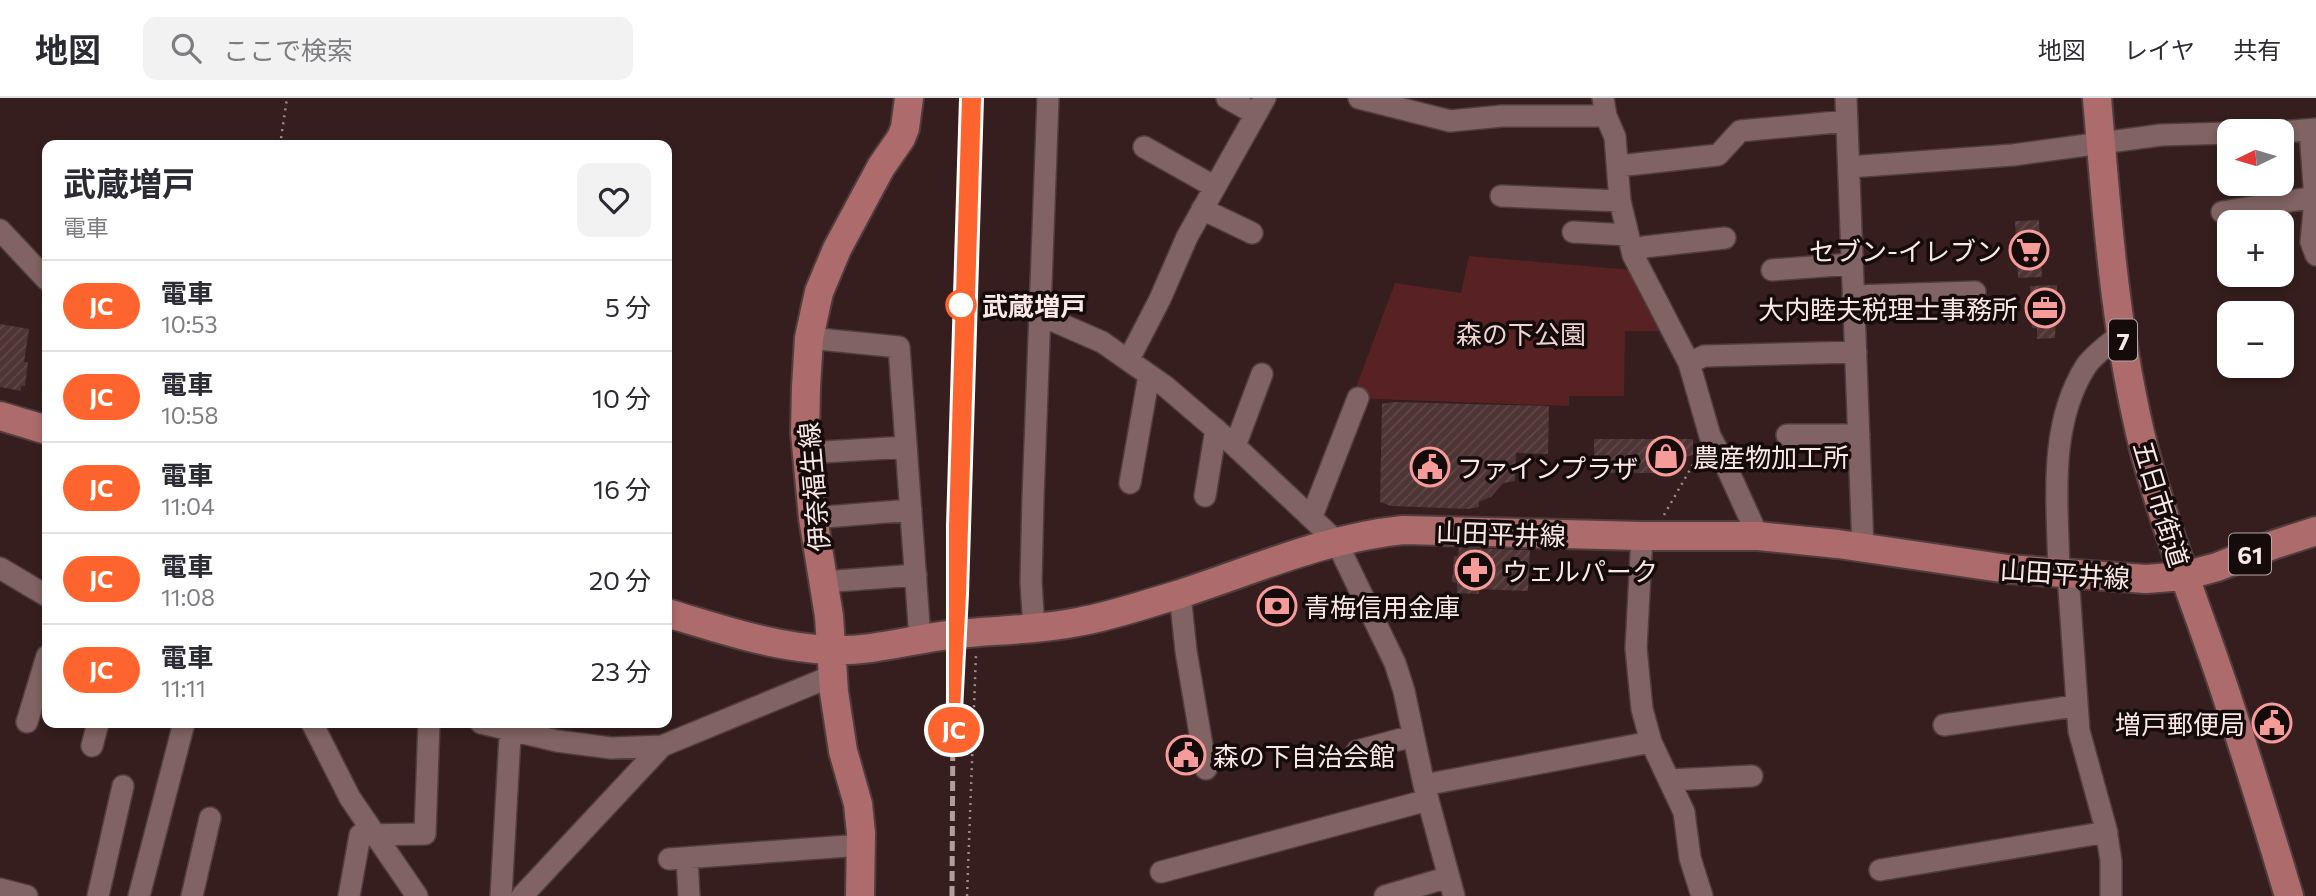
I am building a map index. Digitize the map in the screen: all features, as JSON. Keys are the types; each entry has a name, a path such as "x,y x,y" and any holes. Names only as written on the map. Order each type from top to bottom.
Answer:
{"main road":[{"name":"伊奈福生線","path":"860,896 862,845 858,804 843,751 831,663 829,616 813,518 807,453 806,387 810,338 819,292 843,237 881,167 901,138 909,98"},
{"name":"五日市街道","path":"2097,98 2111,265 2131,390 2144,447 2290,896"},
{"path":"0,416 42,429"},
{"name":"山田平井線","path":"672,614 831,663 873,648 920,639 1034,629 1100,618 1336,541 1365,534 1403,530 1758,536 1863,548 1933,560 2064,574 2146,579 2184,576"},
{"name":"61","path":"2184,576 2217,567 2316,531"}],"street":[{"path":"1034,629 1031,582 1032,498 1048,98"},
{"path":"1129,359 1202,209 1261,106 1227,98"},
{"path":"1359,98 1450,121 1605,107 1615,137 1620,201 1630,245 1689,363 1710,436 1758,536"},
{"path":"1846,98 1863,548"},
{"path":"1618,166 1718,155 1740,131 1847,121"},
{"path":"2294,131 2313,130 2315,197 2311,242 2316,255"},
{"path":"1849,167 2013,155 2161,135 2217,133"},
{"path":"1144,147 1215,187"},
{"path":"1501,197 1620,201"},
{"path":"2234,210 2315,197"},
{"path":"1202,209 1252,233"},
{"path":"0,230 42,275"},
{"path":"1573,232 1644,247 1725,238"},
{"path":"1772,270 1852,264"},
{"path":"1853,296 1975,292"},
{"path":"1040,314 1102,342 1129,359 1216,429 1336,541 1395,663 1452,887 1385,896"},
{"path":"2111,896 2111,861 2107,832 2084,755 2076,706 2058,485 2060,431 2067,408 2087,365 2122,333"},
{"path":"810,338 899,347 920,639"},
{"path":"1689,363 1704,356 1856,352"},
{"path":"1235,446 1262,374"},
{"path":"1130,483 1149,375"},
{"path":"1312,516 1358,398"},
{"path":"1205,496 1216,429"},
{"path":"1787,435 1858,435"},
{"path":"807,453 906,447"},
{"path":"813,518 911,510"},
{"path":"1647,536 1636,648 1642,709 1651,741 1686,820 1698,895"},
{"path":"0,568 42,593"},
{"path":"823,582 916,575"},
{"path":"1180,594 1186,651 1206,769"},
{"path":"522,896 662,746 831,663"},
{"path":"27,722 42,672"},
{"path":"1944,725 2076,706"},
{"path":"92,746 97,728"},
{"path":"139,896 183,728"},
{"path":"315,728 351,798 417,896"},
{"path":"349,896 360,835 425,834 429,728"},
{"path":"501,896 510,736 514,728"},
{"path":"520,728 611,748 662,746"},
{"path":"1357,751 1413,736"},
{"path":"1161,872 1426,793 1651,741"},
{"path":"1670,780 1752,776"},
{"path":"97,896 123,786"},
{"path":"192,896 210,818"},
{"path":"1880,870 2107,832"},
{"path":"689,896 678,859 862,845"},
{"path":"0,889 27,896"}],"path":[{"path":"281,140 287,98"},
{"path":"988,318 998,318"},
{"path":"1647,536 1710,436"},
{"path":"967,896 977,633"}],"green space":[{"name":"森の下公園","path":"1469,256 1632,270 1668,331 1625,331 1624,396 1569,396 1569,406 1352,398 1395,283 1461,293"}],"building":[{"path":"2039,220 2042,277 2018,278 2015,221"},
{"path":"2057,285 2057,295 2062,295 2063,314 2056,314 2055,338 2037,339 2037,328 2032,328 2030,286"},
{"path":"0,324 29,329 24,362 28,362 25,386 21,386 21,391 0,387"},
{"path":"1393,402 1549,406 1548,454 1516,453 1515,481 1503,483 1491,497 1479,502 1479,507 1468,509 1391,506 1380,502 1382,404"},
{"path":"1594,439 1693,439 1693,455 1679,458 1677,473 1610,473 1608,463 1594,463"},
{"path":"1459,548 1530,550 1528,591 1479,589 1479,594 1457,593 1457,583 1452,582 1454,556 1458,556"},
{"path":"2279,708 2286,733 2269,739 2261,714"},
{"name":"森の下自治会館","path":"1187,738 1193,771 1180,773 1175,740"}],"railway":[{"path":"952,896 954,526 967,98"}],"train":[{"name":"JC","path":"967,98 954,526 954,730 961,594 976,98"}],"place":[{"name":"セブン-イレブン","path":"2029,250"},
{"name":"武蔵増戸","path":"961,305"},
{"name":"大内睦夫税理士事務所","path":"2045,308"},
{"name":"農産物加工所","path":"1666,456"},
{"name":"ファインプラザ","path":"1430,467"},
{"name":"ウェルパーク","path":"1475,570"},
{"name":"青梅信用金庫","path":"1277,606"},
{"name":"増戸郵便局","path":"2272,723"},
{"name":"森の下自治会館","path":"1186,755"}]}
